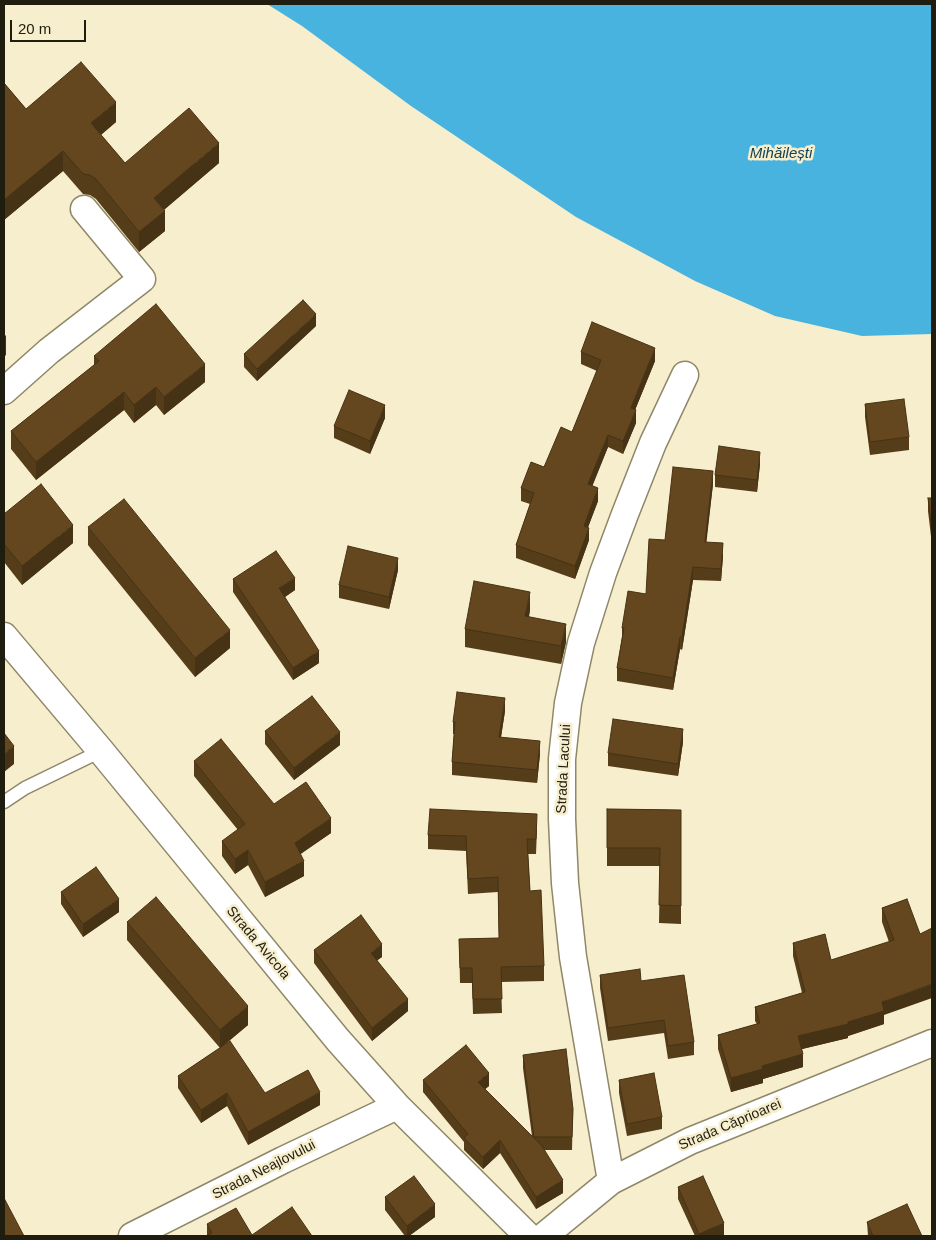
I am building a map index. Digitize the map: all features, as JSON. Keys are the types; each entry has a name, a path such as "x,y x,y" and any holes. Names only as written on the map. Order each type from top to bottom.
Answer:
{"street":[{"path":"4,391 49,351 142,279 84,209"},
{"name":"Strada Lacului","path":"611,1181 573,957 562,820 562,759 568,703 581,644 603,573 653,443 685,375"},
{"name":"Strada Avicola","path":"4,636 338,1040 397,1106 528,1236"},
{"name":"Strada Căprioarei","path":"544,1236 611,1181 690,1141 932,1043"},
{"name":"Strada Neajlovului","path":"132,1236 397,1106"}],"lane":[{"path":"4,802 24,788 101,751"}],"water":[{"name":"Mihăilești","path":"267,4 932,4 932,334 862,336 775,316 695,281 576,217 411,106 302,26"}],"building":[{"path":"81,62 116,102 91,123 125,163 189,108 219,143 154,198 165,211 139,232 96,179 90,175 83,174 63,151 4,200 4,83 26,109"},
{"path":"303,300 316,314 257,369 244,354"},
{"path":"156,304 205,364 164,397 156,387 134,405 124,392 36,462 11,431 99,361 94,356"},
{"path":"592,322 655,348 631,408 636,410 623,441 608,435 588,484 598,488 584,526 589,528 575,566 516,545 534,493 521,488 531,462 544,467 561,427 572,432 601,360 581,352"},
{"path":"349,390 385,405 370,441 334,426"},
{"path":"904,399 909,437 870,442 865,404"},
{"path":"719,446 760,452 757,480 715,475"},
{"path":"673,467 713,471 705,542 723,543 721,569 693,567 682,637 680,637 673,678 617,668 628,591 646,594 649,539 665,540"},
{"path":"41,484 73,525 22,566 4,544 4,514"},
{"path":"928,498 932,498 932,533"},
{"path":"124,499 230,630 195,658 88,527"},
{"path":"348,546 398,558 389,597 339,585"},
{"path":"276,551 295,578 279,588 319,651 293,668 233,579"},
{"path":"474,581 530,592 525,616 566,624 561,646 465,629"},
{"path":"457,692 505,698 499,737 540,741 537,770 452,762 455,722 453,722"},
{"path":"312,696 340,732 294,768 265,731"},
{"path":"613,719 683,729 678,764 608,753"},
{"path":"4,733 14,746 4,754"},
{"path":"221,739 274,804 306,782 331,818 295,843 304,861 265,882 248,850 235,859 222,841 245,824 194,761"},
{"path":"430,809 537,814 536,839 527,839 530,891 541,890 544,966 501,967 502,999 473,999 472,968 460,968 459,939 499,938 498,877 468,879 466,836 428,835"},
{"path":"607,809 681,810 681,906 659,905 660,848 607,848"},
{"path":"96,867 119,899 83,924 61,892"},
{"path":"156,897 248,1006 220,1030 127,922"},
{"path":"907,899 920,934 932,928 932,984 882,1002 884,1011 848,1022 848,1024 798,1036 803,1054 762,1066 763,1069 731,1078 718,1035 760,1023 755,1007 805,992 793,943 825,934 831,960 894,940 882,908"},
{"path":"361,915 382,944 371,953 408,999 372,1028 314,950"},
{"path":"640,969 641,981 684,975 694,1042 668,1046 664,1020 608,1028 600,975"},
{"path":"230,1041 265,1093 308,1070 320,1092 248,1132 227,1093 201,1110 178,1076"},
{"path":"466,1045 489,1073 478,1082 542,1146 563,1180 536,1197 500,1140 483,1157 464,1138 468,1134 423,1080"},
{"path":"566,1049 573,1109 572,1137 534,1137 523,1055"},
{"path":"654,1073 662,1117 627,1124 619,1080"},
{"path":"414,1176 435,1204 407,1226 385,1197"},
{"path":"703,1176 724,1223 699,1234 678,1187"},
{"path":"4,1198 24,1236 4,1236"},
{"path":"907,1204 922,1236 873,1236 867,1222"},
{"path":"292,1207 312,1236 206,1236 212,1233 207,1224 236,1208 252,1235"}]}
